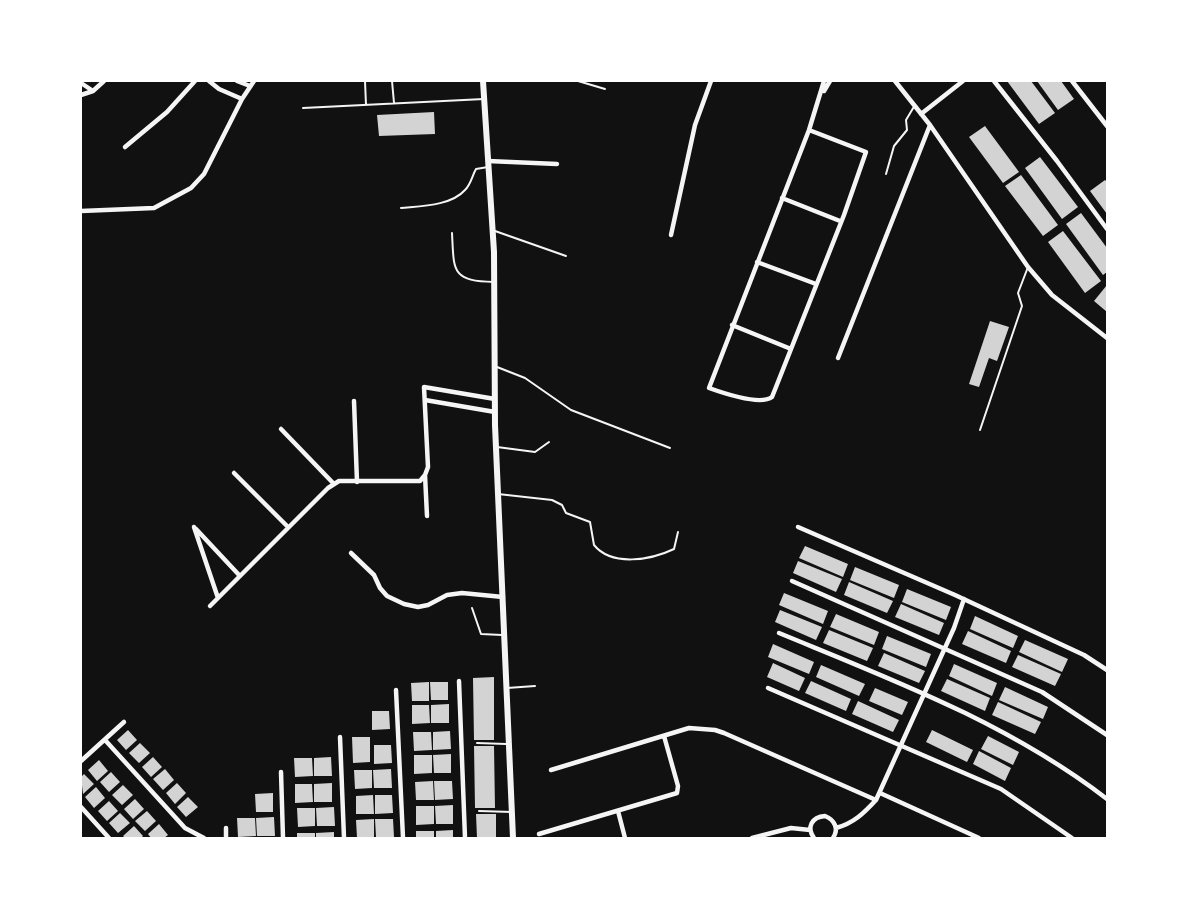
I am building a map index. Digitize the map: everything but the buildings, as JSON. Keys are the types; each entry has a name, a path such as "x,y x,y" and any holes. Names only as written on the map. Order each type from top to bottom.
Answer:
{"main road":[{"path":"483,81 492,230 496,447 513,838"}],"street":[{"path":"81,95 93,92 104,81"},
{"path":"125,147 167,112 195,81"},
{"path":"209,81 219,89 242,99"},
{"path":"237,81 250,86"},
{"path":"81,211 154,208 191,188 204,174 242,99 254,81"},
{"path":"671,235 695,125 711,81"},
{"path":"809,130 866,152 791,349 769,400 751,399 708,388 809,130 824,81"},
{"path":"821,96 830,81"},
{"path":"895,81 930,125 1028,267 1052,295 1107,338"},
{"path":"921,114 963,81"},
{"path":"994,81 1107,229"},
{"path":"1072,81 1107,126"},
{"path":"81,83 93,92"},
{"path":"838,358 930,125"},
{"path":"488,164 557,164"},
{"path":"782,198 840,222"},
{"path":"757,262 816,284"},
{"path":"732,325 791,349"},
{"path":"210,606 328,488 339,481 420,481 428,467 424,387 495,399"},
{"path":"425,400 495,412"},
{"path":"354,401 357,482"},
{"path":"281,429 334,484"},
{"path":"234,473 288,527"},
{"path":"425,475 427,516"},
{"path":"218,598 194,527 240,576"},
{"path":"798,527 964,599 1084,655 1107,670"},
{"path":"351,553 374,575 387,597 404,604 418,607 428,605 447,595 462,593 503,597"},
{"path":"792,581 1041,692 1107,735"},
{"path":"836,828 848,825 860,817 880,793 945,649 964,599"},
{"path":"779,633 925,694 1010,735 1079,777 1107,799"},
{"path":"459,681 465,838"},
{"path":"768,688 1001,789 1072,838"},
{"path":"396,690 403,838"},
{"path":"81,761 124,722"},
{"path":"551,770 689,728 715,730 876,800"},
{"path":"539,834 677,793 678,786 664,736"},
{"path":"340,737 344,838"},
{"path":"105,740 185,828 204,838"},
{"path":"281,772 284,838"},
{"path":"880,793 979,838"},
{"path":"81,807 109,838"},
{"path":"618,811 625,838"},
{"path":"814,838 810,830 814,820 819,817 831,818 836,828 833,838"},
{"path":"226,828 226,838"},
{"path":"752,838 791,828 810,830"}],"lane":[{"path":"365,81 366,105"},
{"path":"393,81 394,104"},
{"path":"578,81 605,88"},
{"path":"303,108 484,99"},
{"path":"886,174 894,146 907,130 906,120 915,105"},
{"path":"401,208 424,206 450,199 465,190 476,169 488,164"},
{"path":"492,230 566,256"},
{"path":"452,233 454,265 458,272 466,280 494,282"},
{"path":"980,430 1022,306 1018,293 1028,267"},
{"path":"495,366 525,378 571,410 670,448"},
{"path":"496,447 535,452 549,442"},
{"path":"498,494 552,500 562,505 566,513 590,522 594,545 606,555 616,559 650,558 663,554 674,549 678,532"},
{"path":"472,608 481,634 504,635"},
{"path":"507,688 536,686"},
{"path":"477,743 509,744"},
{"path":"479,811 512,812"}]}
